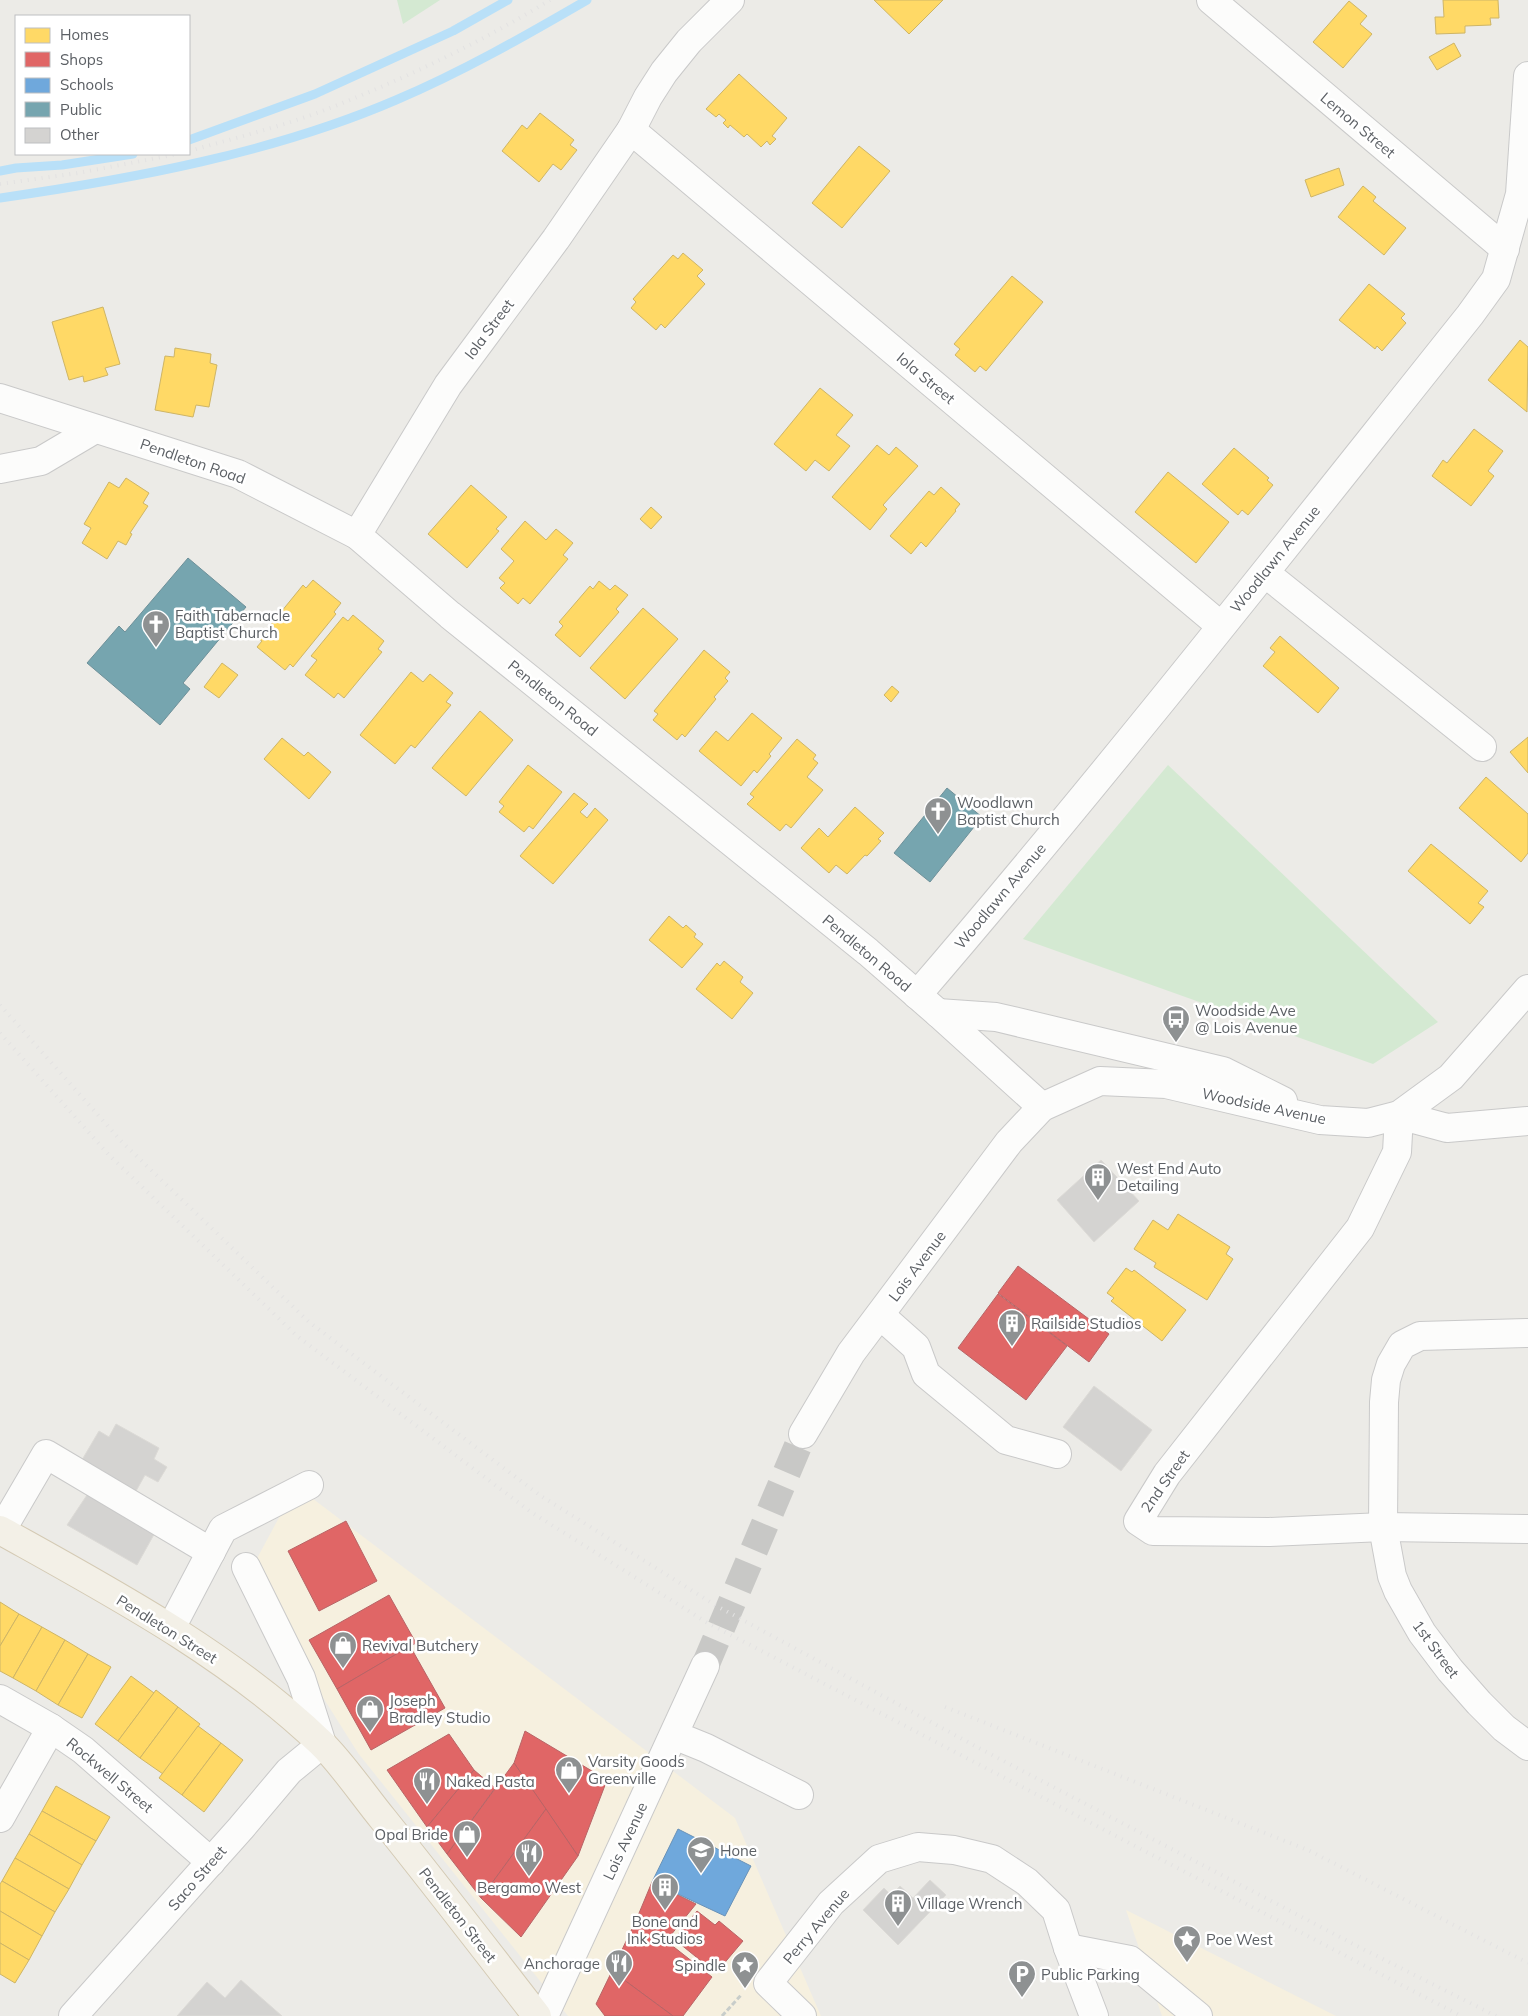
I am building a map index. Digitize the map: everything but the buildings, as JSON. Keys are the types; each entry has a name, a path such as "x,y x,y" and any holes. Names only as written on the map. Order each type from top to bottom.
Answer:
{"main road":[{"name":"Pendleton Street","path":"1,1530 171,1628 210,1653 285,1710 322,1744 413,1856 537,2016"}],"street":[{"name":"Iola Street","path":"358,535 448,385 556,239 631,130 648,97 664,72 689,42 730,0"},
{"name":"Lemon Street","path":"1210,0 1505,249"},
{"name":"Woodlawn Avenue","path":"918,995 1264,573 1470,315 1496,278 1520,194 1528,76"},
{"name":"Iola Street","path":"631,130 1221,626"},
{"name":"Pendleton Road","path":"0,398 238,474 358,535 450,615 868,952 1042,1107"},
{"path":"0,469 41,461 96,429"},
{"path":"1264,573 1482,747"},
{"name":"Woodside Avenue","path":"1042,1107 1100,1082 1166,1084 1320,1120 1368,1123 1399,1115 1451,1077 1528,989"},
{"path":"938,1013 996,1018 1223,1071 1320,1120"},
{"name":"Lois Avenue","path":"804,1434 851,1353 1009,1142 1042,1107"},
{"path":"1399,1115 1448,1128 1528,1120"},
{"name":"2nd Street","path":"1399,1115 1397,1152 1360,1228 1167,1474 1138,1521 1153,1531 1269,1532 1383,1527 1528,1529"},
{"path":"880,1314 916,1347 926,1374 1006,1440 1057,1454"},
{"name":"1st Street","path":"1528,1333 1420,1336 1402,1345 1391,1364 1386,1380 1384,1402 1383,1527 1392,1576 1398,1591 1422,1633 1450,1670 1479,1703 1504,1728 1528,1746"},
{"path":"1,1530 46,1454 211,1552"},
{"path":"171,1628 223,1529 309,1485"},
{"name":"Pendleton Street","path":"246,1567 301,1678 322,1744"},
{"name":"Lois Avenue","path":"544,2016 705,1666"},
{"name":"Rockwell Street","path":"0,1699 51,1728 83,1750 212,1862"},
{"path":"0,1818 51,1728"},
{"path":"674,1734 800,1794"},
{"name":"Saco Street","path":"74,2016 212,1862 288,1771 322,1744"},
{"name":"Perry Avenue","path":"802,2016 768,1983 831,1903 878,1859 918,1847 954,1850 992,1859 1026,1882 1056,1910 1068,1948 1094,2016"},
{"path":"1068,1948 1130,1960 1198,2016"}],"shaded area":[{"path":"296,1486 735,1818 821,2016 568,2016 358,1753 247,1577"},
{"name":"Poe West","path":"1126,1910 1336,2016 1162,2016"}],"green space":[{"path":"397,0 440,0 403,24"},
{"path":"1168,765 1438,1022 1373,1064 1023,939"}],"waterway":[{"path":"190,140 315,94 453,31 508,0"},
{"path":"0,198 151,173 201,162 301,135 349,119 445,78 587,0"},
{"path":"0,171 62,165 127,155"}],"tunnel":[{"path":"705,1666 803,1434"}],"railway":[{"path":"190,151 317,113 377,89 436,62 522,17 550,0"},
{"path":"0,184 78,173 173,155"},
{"path":"0,1005 122,1142 309,1322 541,1496 715,1605 977,1747 1359,1947 1496,2016"},
{"path":"0,1033 109,1155 297,1336 531,1512 706,1622 1461,2016"},
{"path":"945,1707 1308,1850 1528,1963"}],"place":[{"name":"Faith Tabernacle Baptist Church","path":"156,648"},
{"name":"Woodlawn Baptist Church","path":"938,835"},
{"name":"Woodside Ave @ Lois Avenue","path":"1176,1043"},
{"name":"West End Auto Detailing","path":"1098,1201"},
{"name":"Railside Studios","path":"1012,1347"},
{"name":"Revival Butchery","path":"343,1669"},
{"name":"Joseph Bradley Studio","path":"370,1733"},
{"name":"Varsity Goods Greenville","path":"569,1794"},
{"name":"Naked Pasta","path":"427,1805"},
{"name":"Opal Bride","path":"467,1858"},
{"name":"Hone","path":"701,1874"},
{"name":"Bergamo West","path":"529,1877"},
{"name":"Bone and Ink Studios","path":"665,1911"},
{"name":"Village Wrench","path":"898,1927"},
{"name":"Poe West","path":"1187,1963"},
{"name":"Anchorage","path":"619,1987"},
{"name":"Spindle","path":"745,1989"},
{"name":"Public Parking","path":"1022,1998"}]}
